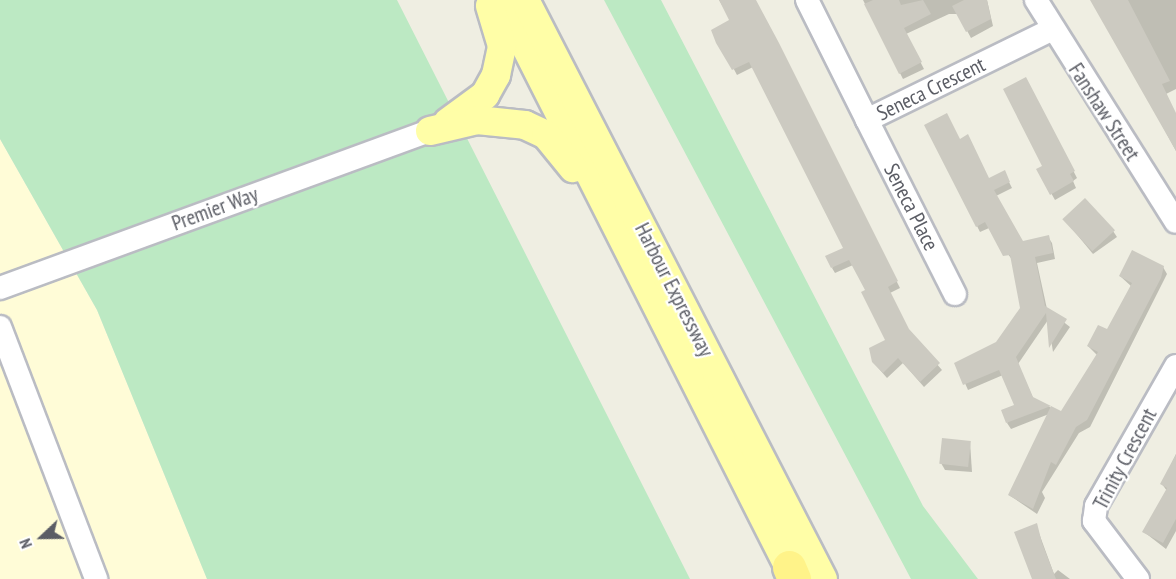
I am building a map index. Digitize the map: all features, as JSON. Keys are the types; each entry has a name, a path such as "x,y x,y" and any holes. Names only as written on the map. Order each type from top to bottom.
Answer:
{"main road":[{"path":"430,131 485,94 496,75 502,46 488,0"},
{"name":"Harbour Expressway","path":"502,0 793,575"},
{"name":"Harbour Expressway","path":"525,0 824,579"},
{"path":"430,131 497,120 546,135 561,150 636,266"}],"street":[{"name":"Seneca Crescent","path":"807,0 867,120 1051,30"},
{"name":"Fanshaw Street","path":"1036,0 1051,30 1176,222"},
{"name":"Seneca Place","path":"867,120 954,294"},
{"name":"Premier Way","path":"0,288 430,131"},
{"path":"0,327 96,579"},
{"name":"Trinity Crescent","path":"1138,579 1094,521 1096,506 1176,366"}],"shaded area":[{"path":"0,139 97,310 207,579 0,579"}],"green space":[{"path":"0,0 397,0 690,579 207,579 97,310 0,139"},
{"path":"604,0 661,0 923,506 978,579 911,579"}],"building":[{"path":"719,0 756,0 779,43 898,281 888,287 909,329 940,363 920,382 898,358 883,373 872,362 869,348 885,340 861,292 865,290 849,260 831,268 825,256 843,248 749,62 732,70 716,43 711,30 729,20"},
{"path":"873,0 899,0 901,5 923,0 931,14 904,28 922,62 899,74 864,4"},
{"path":"964,0 987,0 991,19 966,32 952,6"},
{"path":"1090,0 1128,0 1170,81 1162,84 1176,113 1176,151"},
{"path":"1026,77 1075,171 1070,174 1074,181 1050,195 1036,169 1042,166 1003,89"},
{"path":"947,113 960,139 968,134 989,178 1005,170 1010,182 994,190 1023,241 1049,235 1053,253 1035,257 1045,306 1067,319 1049,348 1046,313 1016,357 1033,397 1051,406 1006,423 1001,410 1014,405 999,370 963,385 954,363 996,342 1020,308 1010,255 1003,256 985,222 976,227 924,125"},
{"path":"1085,198 1115,230 1092,251 1062,219"},
{"path":"1132,250 1164,266 1161,278 1087,420 1076,427 1056,465 1051,462 1033,509 1008,495 1051,406 1061,411 1098,352 1087,346 1098,325 1107,329 1132,283 1119,276"},
{"path":"942,438 971,441 968,467 939,464"},
{"path":"1176,454 1176,519 1163,543 1142,532 1167,488 1160,484"},
{"path":"1037,523 1056,579 1032,579 1014,532"}]}
